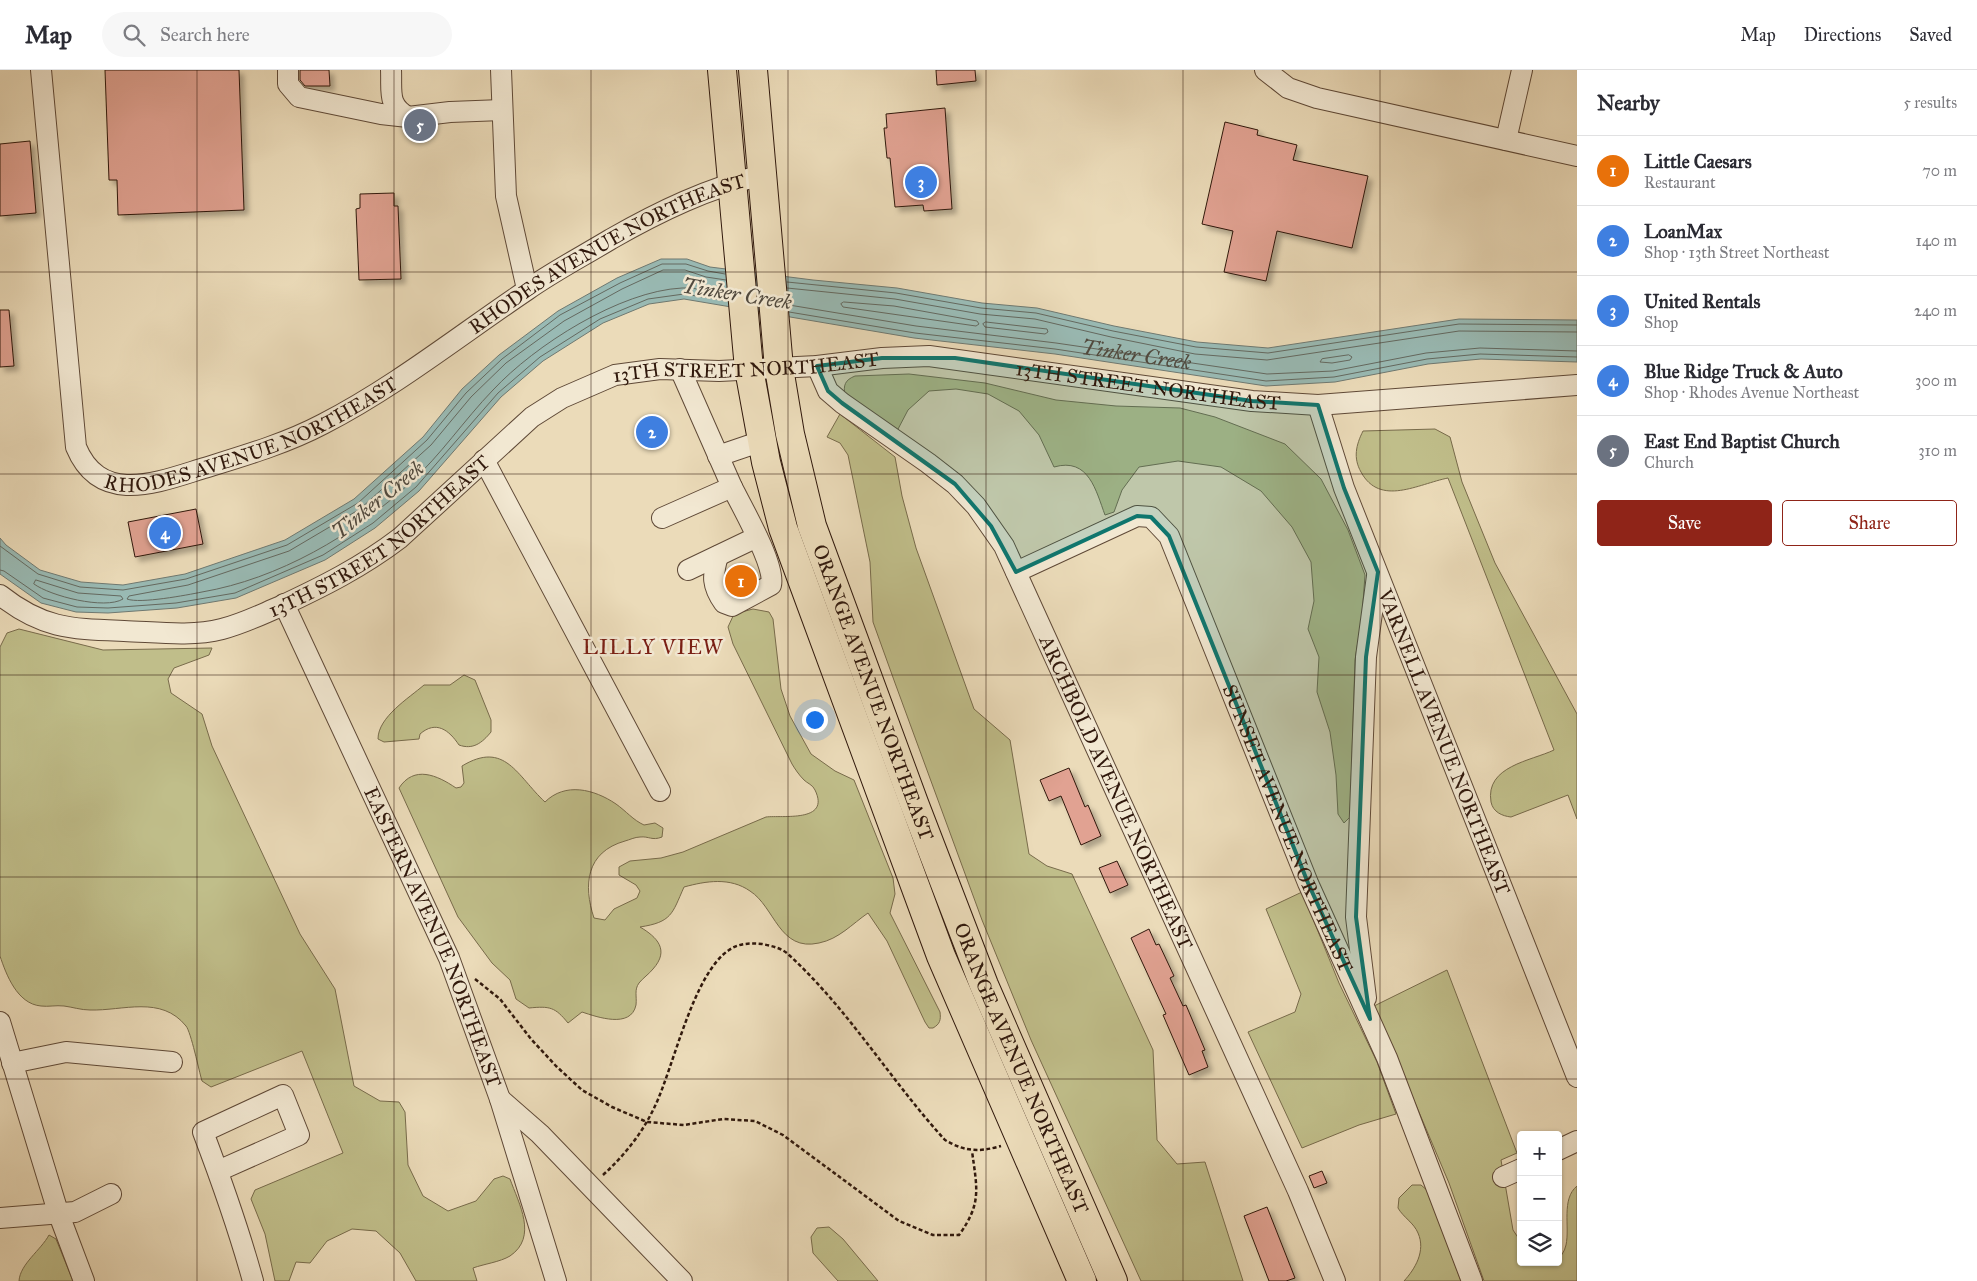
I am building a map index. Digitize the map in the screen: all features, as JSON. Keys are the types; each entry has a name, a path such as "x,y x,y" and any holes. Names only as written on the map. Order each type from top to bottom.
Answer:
{"highway":[{"name":"ORANGE AVENUE NORTHEAST","path":"722,70 749,369 762,441 783,528 957,996 1082,1281"},
{"name":"ORANGE AVENUE NORTHEAST","path":"753,70 778,338 779,368 790,434 812,526 914,803 984,985 1113,1281"}],"street":[{"name":"RHODES AVENUE NORTHEAST","path":"41,70 76,447 87,468 99,478 114,483 145,485 288,440 346,412 481,324 527,289 663,210 732,183 763,175"},
{"path":"288,70 288,84 299,97 381,114 408,116 502,110"},
{"path":"391,70 392,101 397,110 408,116"},
{"path":"501,70 506,196 527,289"},
{"path":"1265,70 1288,88 1317,98 1577,156"},
{"path":"1506,140 1522,70"},
{"name":"13TH STREET NORTHEAST","path":"0,595 17,608 38,620 64,628 158,632 222,629 284,604 345,575 376,556 400,538 532,417 562,398 594,382 634,370 779,368 817,366 882,358 929,356 955,358 1252,401 1318,405 1577,385"},
{"name":"ARCHBOLD AVENUE NORTHEAST","path":"817,366 828,390 842,403 928,463 960,490 991,526 1016,572 1298,1191 1335,1281"},
{"path":"680,369 732,487 757,537 773,578 771,585 732,606 724,604 715,590 715,567 718,556"},
{"name":"VARNELL AVENUE NORTHEAST","path":"1318,405 1344,488 1577,1077"},
{"path":"718,456 762,441"},
{"path":"484,460 660,791"},
{"path":"662,518 732,487"},
{"name":"SUNSET AVENUE NORTHEAST","path":"1016,572 1137,516 1151,517 1160,524 1169,536 1308,883 1388,1058 1472,1281"},
{"path":"688,570 757,537"},
{"path":"1370,1019 1356,917 1366,657 1378,572"},
{"name":"EASTERN AVENUE NORTHEAST","path":"284,604 449,958 500,1099 556,1281"},
{"path":"888,814 914,803"},
{"path":"0,1022 58,1212 84,1281"},
{"path":"12,1063 66,1052 172,1062"},
{"path":"218,1171 299,1135 283,1095 203,1132 236,1218 253,1281"},
{"path":"500,1099 540,1134 682,1281"},
{"path":"1019,1138 1045,1125"},
{"path":"1562,1148 1577,1141"},
{"path":"0,1218 75,1212 111,1194"}],"path":[{"path":"591,1186 633,1144 647,1122 663,1086 692,1007 715,964 730,949 741,944 773,946 787,953 814,980 945,1140 958,1148 972,1151 1000,1146 1019,1138"},
{"path":"449,958 500,998 531,1038 582,1090 612,1107 647,1122 684,1125 723,1119 755,1122 783,1135 899,1221 933,1235 958,1235 971,1218 978,1192 972,1151"}],"highlighted area":[{"path":"882,358 955,358 1252,401 1318,405 1344,488 1378,572 1366,657 1356,917 1370,1019 1308,883 1169,536 1151,517 1137,516 1016,572 991,526 955,484 842,403 828,391 817,366"}],"shaded area":[{"path":"909,374 985,383 1056,400 1116,406 1180,408 1215,417 1285,444 1321,479 1348,530 1365,575 1362,616 1355,660 1350,817 1344,823 1338,814 1336,775 1330,732 1317,692 1319,657 1308,629 1314,601 1311,562 1292,527 1261,491 1221,467 1178,461 1139,467 1122,490 1114,512 1105,515 1094,487 1083,471 1066,465 1054,467 1039,435 1019,411 988,394 956,389 929,391 908,410 897,431 845,396 844,389 846,383 855,376"},
{"path":"840,414 895,457 902,496 916,548 974,709 1010,740 1029,854 1047,866 1072,874 1153,1050 1157,1140 1177,1164 1205,1162 1243,1281 1141,1281 1031,1040 982,920 873,622 870,562 848,455 840,443 827,437"},
{"path":"1435,429 1450,437 1462,482 1495,563 1577,714 1577,819 1568,795 1511,817 1498,813 1492,805 1491,790 1495,780 1502,773 1522,762 1554,750 1448,478 1412,488 1389,491 1378,489 1369,483 1357,462 1356,452 1363,431"},
{"path":"753,609 769,612 773,619 781,689 790,716 811,754 835,771 854,780 893,878 895,894 890,913 940,1012 939,1023 933,1028 929,1028 925,1022 887,941 868,913 833,938 819,943 806,944 795,941 786,935 759,898 750,891 726,882 701,883 684,887 670,915 659,922 640,927 656,940 661,950 661,956 653,969 637,986 636,1005 628,1017 613,1019 582,1012 568,1023 552,1009 542,1007 529,1008 516,999 510,980 492,963 458,917 399,788 412,776 419,774 434,776 456,788 461,787 464,783 462,766 477,759 489,757 500,759 509,764 545,802 561,792 580,790 607,799 644,825 655,823 663,828 662,837 656,839 638,837 625,841 612,846 595,861 589,882 591,906 594,918 605,920 614,909 637,898 640,891 636,885 619,875 619,867 630,861 661,858 683,852 766,817 802,815 811,813 816,808 818,801 815,790 802,778 792,764 733,644 728,627 734,614"},
{"path":"19,629 103,650 212,648 209,655 174,668 168,679 171,693 202,714 212,746 300,934 335,989 354,1086 380,1101 399,1102 405,1112 408,1165 423,1196 448,1211 476,1201 494,1179 503,1176 510,1179 524,1220 525,1230 523,1239 510,1256 473,1268 477,1281 416,1281 400,1253 376,1231 352,1229 327,1241 310,1263 296,1262 289,1281 275,1281 265,1234 251,1199 255,1190 343,1153 302,1051 211,1087 202,1081 188,1030 176,1016 165,1011 141,1007 83,1010 61,1006 41,1006 25,1000 14,987 0,956 0,647 7,633"},
{"path":"464,675 475,680 491,720 491,732 481,742 469,747 459,745 451,735 437,727 420,734 419,739 384,742 378,739 383,723 395,709 424,685 450,685"},
{"path":"1302,892 1339,983 1377,1062 1396,1114 1359,1125 1302,1148 1248,1032 1295,1012 1301,994 1266,909"},
{"path":"1447,970 1517,1153 1501,1160 1513,1230 1517,1236 1517,1266 1562,1266 1562,1254 1567,1238 1569,1198 1577,1186 1577,1281 1484,1281 1449,1183 1374,1006"},
{"path":"1412,1185 1421,1185 1428,1191 1461,1281 1404,1281 1418,1259 1421,1246 1416,1229 1398,1208 1399,1198"},
{"path":"829,1227 843,1239 878,1281 838,1281 813,1253 811,1237 817,1228"},
{"path":"49,1235 56,1239 73,1281 19,1281 23,1269"}],"water":[{"name":"Tinker Creek","path":"661,259 687,259 710,267 897,288 982,303 1037,308 1114,326 1197,342 1268,348 1459,319 1577,320 1577,362 1481,359 1428,364 1335,382 1266,386 1055,354 914,338 684,299 649,304 603,323 543,361 501,397 419,491 375,528 325,560 236,598 177,608 108,613 76,612 41,603 0,574 0,538 6,545 40,570 81,582 123,585 185,574 285,540 354,499 423,437 462,389 499,355 558,311 617,278"}],"building":[{"path":"105,70 239,70 244,210 118,215 117,180 109,180"},
{"path":"300,70 329,70 330,86 305,86 300,80"},
{"path":"936,70 975,70 976,81 937,85"},
{"path":"945,108 952,209 924,211 923,205 895,207 890,158 887,158 884,128 887,128 886,114"},
{"path":"1225,122 1258,130 1257,135 1297,145 1293,160 1368,176 1352,248 1277,231 1266,281 1224,272 1233,231 1202,224"},
{"path":"30,141 36,213 0,216 0,144"},
{"path":"394,193 394,206 398,206 401,279 359,280 356,209 360,208 360,194"},
{"path":"0,310 9,310 14,366 0,367"},
{"path":"196,509 203,544 135,557 128,522"},
{"path":"1069,768 1085,807 1088,805 1101,836 1081,845 1061,796 1049,801 1040,780"},
{"path":"1117,861 1128,885 1110,893 1099,868"},
{"path":"1149,929 1156,945 1159,944 1174,976 1170,978 1183,1006 1186,1005 1205,1050 1202,1051 1208,1067 1189,1075 1163,1015 1166,1014 1131,938"},
{"path":"1322,1171 1327,1183 1314,1188 1309,1176"},
{"path":"1267,1207 1295,1278 1286,1281 1269,1281 1244,1216"}],"place":[{"name":"East End Baptist Church","path":"420,125"},
{"name":"United Rentals","path":"921,182"},
{"name":"LoanMax","path":"652,432"},
{"name":"Blue Ridge Truck & Auto","path":"165,533"},
{"name":"Little Caesars","path":"741,581"}],"district":[{"name":"LILLY VIEW","path":"653,647"}]}
